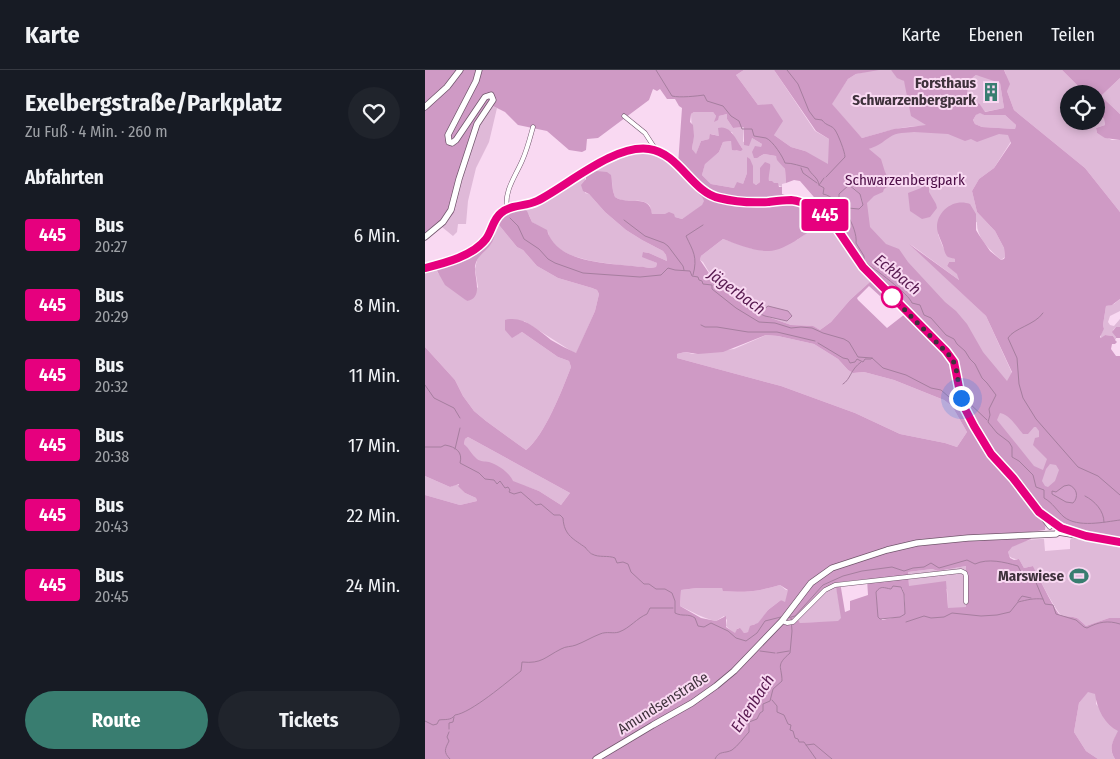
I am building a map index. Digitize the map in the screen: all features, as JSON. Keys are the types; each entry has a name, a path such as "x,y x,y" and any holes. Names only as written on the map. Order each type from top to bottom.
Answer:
{"main road":[{"path":"425,107 447,87 460,70"},
{"path":"425,237 439,226 451,210 477,124 493,100 491,95 485,97 455,142 449,142 448,135 479,70"},
{"path":"425,268 456,258 480,246 488,237 498,216 507,209 535,202 591,167 637,149 655,150 669,158 705,192 716,198 746,202 793,201 809,206 828,217 863,267 952,358 956,368 962,400 991,454 1054,528 1120,542"},
{"name":"Amundsenstraße","path":"596,759 704,696 733,671 784,618 803,592 822,574 836,566 865,556 925,542 1041,534 1054,528"}],"street":[{"path":"624,116 645,133 655,150"},
{"path":"507,209 506,203 509,188 524,157 533,126"},
{"path":"784,618 791,622 825,590 839,583 890,580 961,571 966,576 965,602"}],"green space":[{"name":"Schwarzenbergpark","path":"744,70 774,70 815,131 829,139 829,164 862,155 890,132 1017,132 994,168 979,179 972,191 977,212 995,231 1004,248 1005,257 1001,260 992,252 981,238 977,222 938,234 946,252 955,259 955,262 949,262 947,266 958,274 959,280 910,244 986,316 1012,373 1120,538 1072,528 805,151 791,147 774,135 758,105 736,75"},
{"path":"872,70 891,70 904,81 927,126 902,128 862,138 831,104 848,79 856,74"},
{"path":"1004,70 1062,70 1077,85 1060,85 1060,130 1096,130 1097,133 1112,140 1120,140 1120,212 1085,168 1014,110 1007,91"},
{"path":"976,75 1000,83 1004,108 984,112 979,103 975,105 967,97 970,82"},
{"path":"1120,78 1120,114 1105,100 1105,92"},
{"path":"493,106 497,108 489,142 476,168 468,201 466,224 458,224 457,232 453,236 442,227 454,213 463,176 481,122"},
{"path":"694,112 713,112 716,116 715,121 719,116 727,114 727,119 733,128 744,127 743,142 752,138 762,144 759,157 764,154 776,156 785,169 786,183 782,184 782,187 769,181 770,164 760,174 760,182 756,185 752,183 753,170 747,158 747,173 743,184 734,188 711,184 702,175 705,163 719,152 723,142 731,141 737,151 743,149 732,132 719,133 719,136 711,134 709,139 701,141 696,155 692,149 691,114"},
{"path":"980,112 984,115 1005,115 1016,125 1015,129 982,127 975,124 973,120"},
{"path":"642,150 662,155 702,197 705,201 702,206 682,219 665,214 652,214 647,203 615,197 612,182 594,168 624,155"},
{"path":"585,173 585,193 589,194 605,212 626,230 663,251 667,261 643,252 650,260 657,263 656,267 608,264 576,257 563,251 553,243 548,232 532,222 529,215 522,209 536,205"},
{"path":"826,219 831,224 848,254 871,281 850,300 831,322 820,330 812,326 791,325 754,312 715,282 700,260 701,256 723,239 753,249 797,240"},
{"path":"499,225 517,247 523,250 537,266 558,278 597,290 599,294 595,311 576,354 524,321 512,337 522,332 558,357 569,361 571,367 546,424 533,444 526,450 474,411 463,396 455,380 425,347 425,272 436,269 467,301 478,287 475,269 477,260 481,253 491,244"},
{"path":"1120,299 1120,311 1110,316 1108,322 1114,326 1120,319 1120,327 1116,327 1113,330 1116,337 1115,339 1113,336 1105,335 1101,339 1106,306 1114,304"},
{"path":"766,335 814,344 838,359 853,373 864,372 894,380 944,400 952,406 967,432 957,447 900,434 855,413 781,386 677,358 677,354 685,352 693,354 734,349"},
{"path":"425,418 461,444 474,456 464,444 465,439 468,437 570,493 561,505 539,491 525,486 510,492"},
{"path":"425,476 450,487 457,484 465,493 476,498 477,501 460,505 425,495"},
{"name":"Marswiese","path":"1072,538 1120,547 1120,618 1109,618 1086,626 1077,618 1061,615 1033,566 1024,568 1019,559 1011,557 1008,553 1010,548 1017,544 1036,539 1044,539 1045,551 1070,549 1070,540"},
{"path":"966,566 966,608 948,608 947,589 909,586 908,572 932,569 938,571"},
{"path":"780,585 789,590 785,603 781,600 768,610 758,624 754,624 748,632 744,633 738,628 735,634 726,626 727,620 724,616 716,621 702,617 680,606 681,590 722,588 724,591 745,592"},
{"path":"836,586 842,618 838,622 800,623 797,620 823,594"},
{"path":"1088,691 1096,694 1096,704 1119,731 1113,741 1112,748 1115,759 1098,759 1086,751 1074,732 1079,703"}],"shaded area":[{"path":"425,70 744,70 736,75 758,105 772,104 783,121 774,135 791,147 805,151 828,164 829,139 816,131 774,70 879,70 856,74 848,79 832,104 862,138 894,129 926,125 911,116 904,81 897,78 891,70 1004,70 1010,84 1007,91 1014,110 1085,168 1120,212 1120,299 1112,305 1106,306 1104,329 1100,337 1105,335 1113,336 1115,339 1116,337 1112,332 1116,327 1120,327 1120,338 1116,338 1117,342 1112,344 1111,349 1116,356 1120,356 1120,538 1079,530 1051,517 1046,522 1045,530 1030,532 1031,539 1012,547 1008,552 1010,558 1014,560 1019,559 1024,568 1033,566 1050,600 1060,615 1077,618 1086,626 1109,618 1120,618 1120,759 1115,759 1112,751 1113,741 1118,731 1109,725 1102,716 1095,694 1088,692 1079,703 1074,732 1086,751 1098,759 425,759 425,495 460,505 477,501 476,498 465,493 458,486 459,484 450,487 425,476 425,347 455,380 463,396 474,411 526,450 533,444 546,424 571,367 569,361 558,357 522,332 512,338 505,330 505,320 524,321 551,340 576,353 595,311 599,294 597,290 558,278 537,266 523,250 517,247 499,225 491,244 476,262 477,292 472,299 467,301 445,285 436,269 425,272 425,266 462,253 479,244 501,209 510,205 535,200 624,150 642,146 656,148 664,151 678,165 682,108 675,99 667,99 660,89 657,91 653,89 649,100 598,138 587,139 586,150 582,152 569,150 547,131 518,125 505,112 493,106 481,122 463,176 454,213 444,225 425,240","holes":["976,75 1000,83 1004,108 985,112 979,103 975,105 967,97 970,82","694,112 713,112 716,116 714,122 718,120 719,116 727,114 727,119 733,128 744,127 744,145 749,146 752,138 762,144 761,147 755,146 752,152 754,158 764,154 776,156 785,169 786,183 794,180 800,181 820,204 820,207 782,194 782,187 779,187 778,183 769,181 770,164 765,162 760,168 760,182 756,185 753,183 753,166 747,157 747,173 743,184 737,182 734,188 711,184 702,175 705,164 719,152 723,142 731,141 732,150 741,151 743,149 733,134 723,127 718,128 719,136 710,134 709,139 701,141 696,154 692,149 693,125 690,122 691,114","980,113 984,115 1005,115 1016,125 1015,129 982,127 975,124 973,120","898,133 948,134 965,141 971,139 977,142 999,134 1008,135 1011,143 994,168 979,179 972,191 977,212 995,231 1004,248 1004,259 1001,260 990,251 976,230 976,214 970,204 964,203 953,204 943,211 937,227 946,255 955,259 955,262 949,262 947,266 957,274 959,280 909,244 986,316 1012,372 1007,381 983,352 967,324 956,311 945,302 908,262 899,249 886,244 870,227 867,203 874,196 883,192 890,182 881,159 869,149","640,153 649,154 667,162 682,175 704,201 702,205 682,219 675,217 674,214 669,212 665,214 652,214 650,208 643,202 615,197 611,175 607,172 596,171 594,168 623,155 619,158","585,175 586,179 581,185 583,191 589,194 605,212 626,230 663,251 667,261 643,252 642,257 657,263 656,267 607,264 576,257 563,251 553,242 547,230 532,222 527,211 523,209 542,202","849,185 858,192 863,203 859,209 848,208 839,198 839,194","826,219 831,224 848,254 871,281 850,300 831,322 820,330 813,326 791,325 754,312 715,282 700,260 701,256 723,239 750,249 768,251 782,248 806,234","869,286 880,296 884,292 905,314 887,328 857,298","766,335 814,344 838,359 853,373 864,372 894,380 944,400 952,406 967,432 957,447 900,434 855,413 781,386 677,358 677,354 685,352 698,354 723,352","1000,413 1010,418 1023,434 1028,434 1036,427 1039,431 1039,437 1035,438 1033,445 1047,459 1043,470 1034,466 997,420","468,437 570,493 561,505 539,491 513,481 506,472 496,465 478,460 464,444 465,439","1050,464 1056,465 1059,470 1055,481 1048,487 1042,481 1046,469","966,566 966,607 948,608 946,581 909,586 908,572 932,569 938,571","867,579 868,595 850,601 850,610 845,612 840,582","780,585 788,590 785,602 781,600 768,610 758,623 750,626 748,632 744,633 740,628 735,633 726,627 726,616 716,621 701,618 680,606 681,590 722,588 723,591 752,591","836,587 841,618 838,621 800,623 798,620 825,592","902,588 905,602 904,613 902,616 882,620 878,611 876,593 888,589"]},
{"path":"1062,70 1120,70 1120,78 1105,92 1105,85 1077,85"},
{"path":"1105,100 1120,114 1120,140 1105,138 1097,133 1096,130 1105,130"},
{"path":"931,178 934,180 934,184 929,188 929,192 937,208 930,217 922,219 910,211 908,193 921,188"},
{"path":"849,185 860,194 863,205 859,209 848,208 839,198 839,194"},
{"path":"768,306 788,311 792,316 787,321 765,316 754,311 763,310"},
{"path":"1069,485 1074,488 1076,493 1073,503 1066,502 1052,494 1052,491 1056,492"},
{"path":"893,586 901,587 904,594 905,614 900,617 880,619 878,617 876,592 881,588 891,589"}],"waterway":[{"name":"Eckbach","path":"656,70 672,96 704,95 707,101 723,106 731,116 739,121 742,129 752,129 754,136 766,138 772,142 785,163 808,168 819,185 824,188 823,194 836,201 847,214 854,229 856,243 864,256 864,262 883,275 912,303 920,305 924,315 931,318 946,335 954,339 975,364 982,378 996,395 989,409 988,422 997,433 1009,442 1012,447 1012,457 1019,461 1033,475 1036,487 1044,490 1044,498 1064,517 1076,522 1091,523 1120,520"},
{"path":"787,70 798,84 809,111 815,119 822,120 834,128 844,151 845,157 826,177"},
{"path":"801,168 803,173 817,183"},
{"name":"Eckbach","path":"819,185 824,178"},
{"name":"Jägerbach","path":"510,218 518,226 524,239 555,263 583,273 640,277 661,275 668,268 690,271 692,276 698,277 703,284 712,285 712,289 736,308 759,322 775,323 791,328 812,328 844,339 849,342 858,357 872,358 883,368 906,375 931,388 941,390 949,397 958,399"},
{"path":"624,220 645,236 668,246 684,270"},
{"path":"693,275 695,259 686,236 703,225"},
{"path":"1043,313 1035,321 1008,338 1017,358 1019,384 1023,398 1036,419 1078,467 1098,476 1120,495"},
{"path":"701,325 748,332 777,332 815,341"},
{"path":"818,343 848,359 850,363 855,362 857,359 863,362 865,359 872,358"},
{"path":"843,384 861,362"},
{"path":"425,385 434,398 454,408 460,418"},
{"name":"Jägerbach","path":"968,402 987,420"},
{"path":"455,449 460,428"},
{"path":"425,447 441,447 445,445 452,447 458,451 461,459 460,463 479,473 485,479 494,480 497,484 500,481 505,488 508,487 509,492 514,494 521,492 536,505 541,504 554,515 560,515 563,518 565,529 568,533 591,553 598,556 615,558 617,563 623,562 628,564 631,572 644,584 649,584 656,589 665,589 672,593 675,601 675,613 695,618 698,626 704,627 711,623 728,631 736,638 746,641 757,633 765,621 781,617"},
{"path":"1085,496 1098,507 1104,522"},
{"path":"787,618 795,616 823,585 843,576 892,567 904,571 924,567 931,563 939,568 967,560 975,564 985,561 1002,562 1018,566 1022,574 1032,573 1045,604 1053,605 1056,614 1076,620 1084,627 1087,628 1103,622 1120,624"},
{"path":"1018,601 1022,596 1031,598"},
{"path":"906,622 924,616 931,618 944,617 952,613 981,616 997,615 1010,612 1018,602 1043,599"},
{"path":"425,721 433,725 437,724 439,720 449,719 470,709 521,671 522,662 539,661 563,648 576,645 600,634 619,632 647,614 650,608 673,608"},
{"name":"Erlenbach","path":"715,759 720,753 734,748 749,732 749,722 757,719 763,711 763,704 770,701 773,689 782,681 780,666 785,657 790,653 791,618"},
{"path":"760,651 775,653"},
{"path":"777,653 789,651"},
{"path":"772,700 777,706 777,712 784,715 788,724 791,725 790,730 793,731 795,738 799,742 804,742 816,759"},
{"path":"449,729 449,723 453,722 454,717"},
{"path":"449,732 447,737 449,741 445,750 450,759"},
{"path":"806,745 814,744 832,759"}],"bus line":[{"name":"445","path":"425,268 443,263 480,246 488,237 498,216 507,209 535,202 598,164 637,149 644,148 663,153 686,172 705,192 716,198 746,202 790,200 803,203 831,220 855,258 946,351 954,362 962,403 974,426 991,454 1019,485 1039,512 1061,528 1086,536 1120,542"}],"place":[{"name":"Forsthaus Schwarzenbergpark","path":"991,92"},
{"name":"Marswiese","path":"1079,576"}],"route":[{"path":"892,297 952,358 956,368 961,398"}]}
